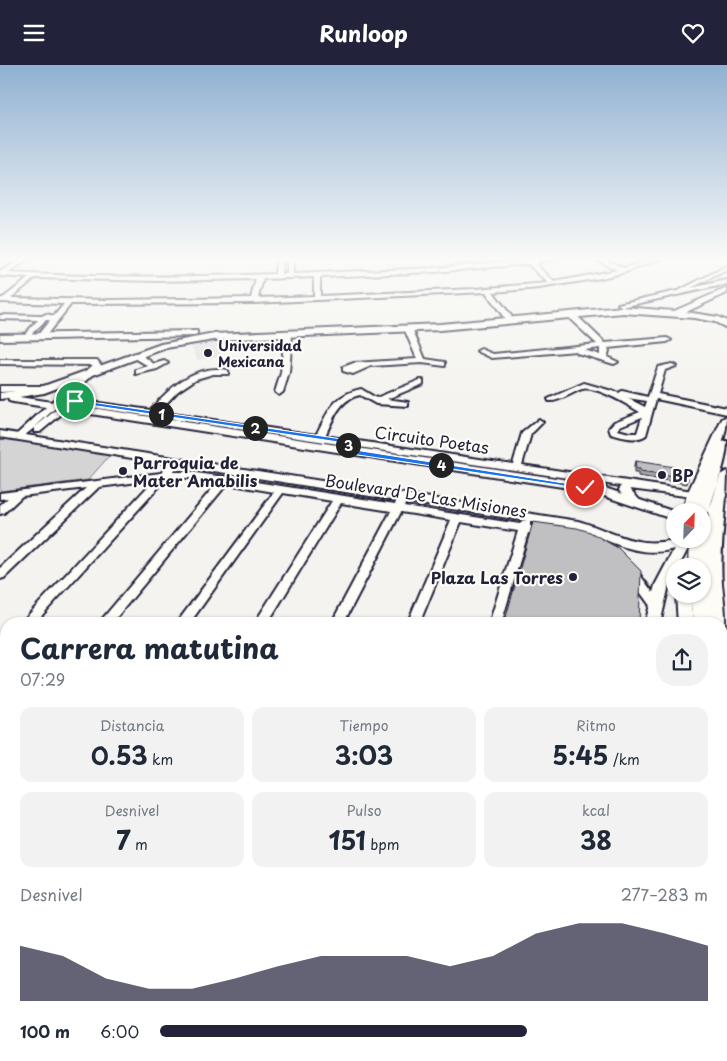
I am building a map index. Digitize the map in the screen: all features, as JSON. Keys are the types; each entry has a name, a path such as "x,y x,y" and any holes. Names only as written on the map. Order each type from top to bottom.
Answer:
{"highway":[{"path":"704,503 707,487 719,458 727,445"},
{"path":"718,617 712,545 722,490 727,475"},
{"path":"727,515 723,545 727,599"},
{"path":"699,603 701,617"}],"main road":[{"path":"0,337 161,334 409,324 588,310 613,305"},
{"path":"642,305 644,310"},
{"path":"652,305 671,312 692,305"},
{"path":"700,305 700,308 706,312 727,317"},
{"path":"0,397 20,395 50,388 164,346 193,340 408,329 644,310 710,318 727,325"},
{"path":"182,333 182,338 193,340"},
{"path":"161,334 169,340 164,346"},
{"path":"0,397 347,446 569,484 636,501 666,513"},
{"path":"691,503 693,494 727,419"},
{"name":"Boulevard De Las Misiones","path":"11,436 526,523 578,525 603,541 649,548 666,547"},
{"path":"653,617 655,604 662,585 684,548"},
{"path":"684,603 685,617"}],"street":[{"path":"27,336 57,305"},
{"path":"40,336 66,305"},
{"path":"495,305 503,317"},
{"path":"571,315 603,346 605,355 603,359"},
{"path":"0,317 55,318"},
{"path":"408,329 424,362"},
{"path":"279,392 285,373 288,334"},
{"path":"481,351 492,356 667,340"},
{"path":"576,349 614,362"},
{"path":"138,356 154,367"},
{"path":"0,362 94,362 97,365 76,385 77,396 11,436"},
{"path":"348,366 346,369 353,372 368,365 424,362 442,364"},
{"path":"139,372 164,363"},
{"path":"613,393 647,412 654,398 662,369 672,367"},
{"path":"152,413 180,384 196,376 226,369"},
{"path":"376,401 420,382"},
{"path":"552,399 584,385 613,393 727,411"},
{"path":"0,389 50,388"},
{"path":"320,437 339,401 346,396 405,404 393,393"},
{"name":"Circuito Poetas","path":"77,396 90,404 320,437 347,446 517,466 693,494"},
{"path":"517,466 527,433 540,422"},
{"path":"33,617 166,475 175,463"},
{"name":"Boulevard De Las Misiones","path":"0,496 166,475 189,475 339,498 400,503 457,517 526,523 554,533"},
{"path":"110,617 225,481"},
{"path":"0,575 96,484"},
{"path":"636,501 624,490 626,486 638,484"},
{"path":"187,617 280,489"},
{"path":"0,511 20,493"},
{"path":"264,617 339,498"},
{"path":"341,617 400,503"},
{"path":"416,617 457,517"},
{"path":"497,617 526,523"},
{"path":"622,562 642,583 655,604"}],"shaded area":[{"name":"Universidad Mexicana","path":"225,341 220,356 198,360 191,346"},
{"path":"8,438 111,454 88,480 0,491 0,440"}],"building":[{"path":"635,461 687,469 688,479 640,472 640,469 636,469"},
{"name":"Plaza Las Torres","path":"533,522 577,528 590,532 618,548 641,571 639,617 506,617"}],"place":[{"name":"Universidad Mexicana","path":"208,353"},
{"name":"Parroquia de Mater Amabilis","path":"123,471"},
{"name":"BP","path":"662,475"},
{"name":"Plaza Las Torres","path":"573,577"}],"route":[{"path":"75,401 79,399 90,404 349,442 345,451 585,487"}]}
